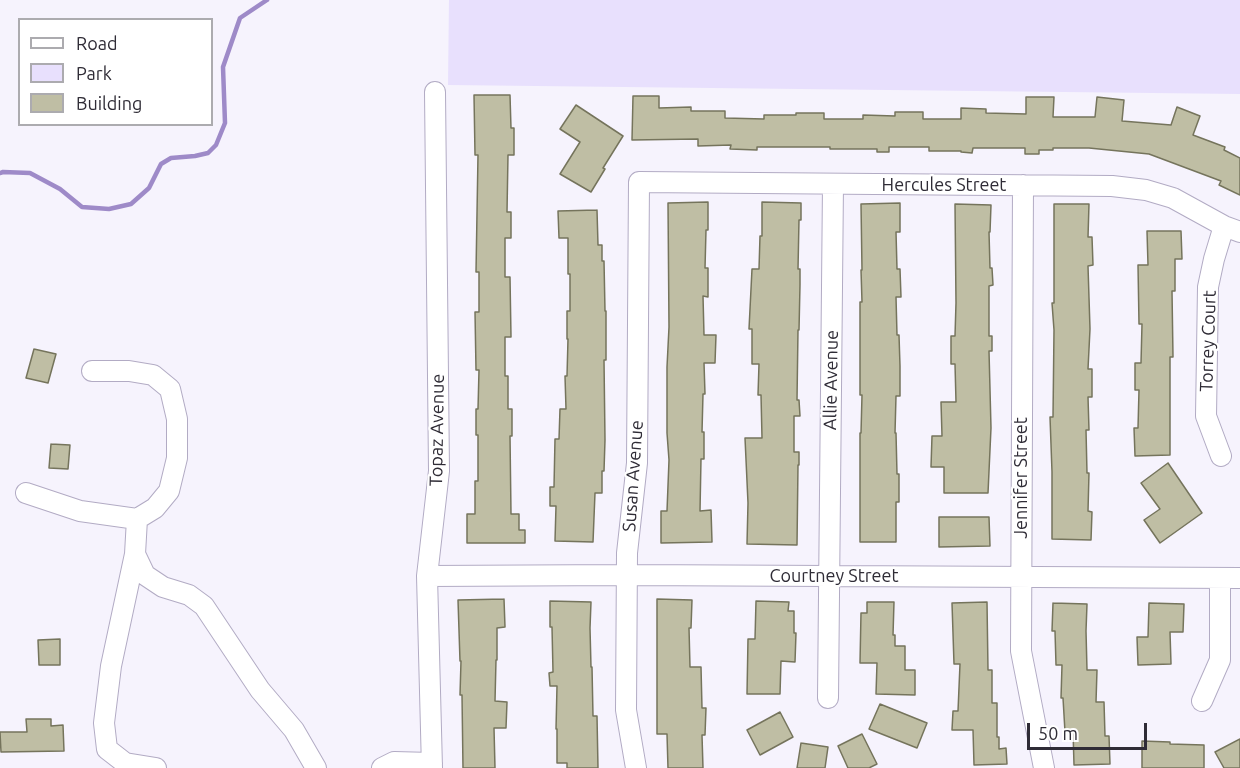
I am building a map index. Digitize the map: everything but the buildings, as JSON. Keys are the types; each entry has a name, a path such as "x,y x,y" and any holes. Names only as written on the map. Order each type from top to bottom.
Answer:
{"street":[{"name":"Topaz Avenue","path":"432,765 427,576 439,471 435,92"},
{"name":"Hercules Street","path":"639,182 1112,186 1146,190 1173,198 1232,229"},
{"name":"Susan Avenue","path":"636,768 626,710 627,553 638,463 639,182"},
{"name":"Allie Avenue","path":"828,698 833,184"},
{"name":"Jennifer Street","path":"1023,185 1021,651 1044,768"},
{"name":"Torrey Court","path":"1221,456 1206,416 1208,287 1214,259 1232,229"},
{"path":"26,493 80,511 137,519 155,508 169,490 177,458 177,419 170,389 153,375 129,371 92,371"},
{"path":"137,519 135,554 111,666 104,723 107,749 125,763 156,768"},
{"path":"135,554 145,575 163,587 189,595 204,606 260,690 294,730 316,768"},
{"name":"Courtney Street","path":"427,576 1240,578"},
{"path":"1202,701 1220,660 1220,578"},
{"path":"382,768 394,762 432,765"}],"green space":[{"path":"449,0 1240,0 1240,94 448,85"}],"waterway":[{"path":"0,173 30,173 60,189 82,207 109,209 131,204 149,188 161,164 171,158 208,153 216,145 225,123 223,67 240,18 267,0"}]}
